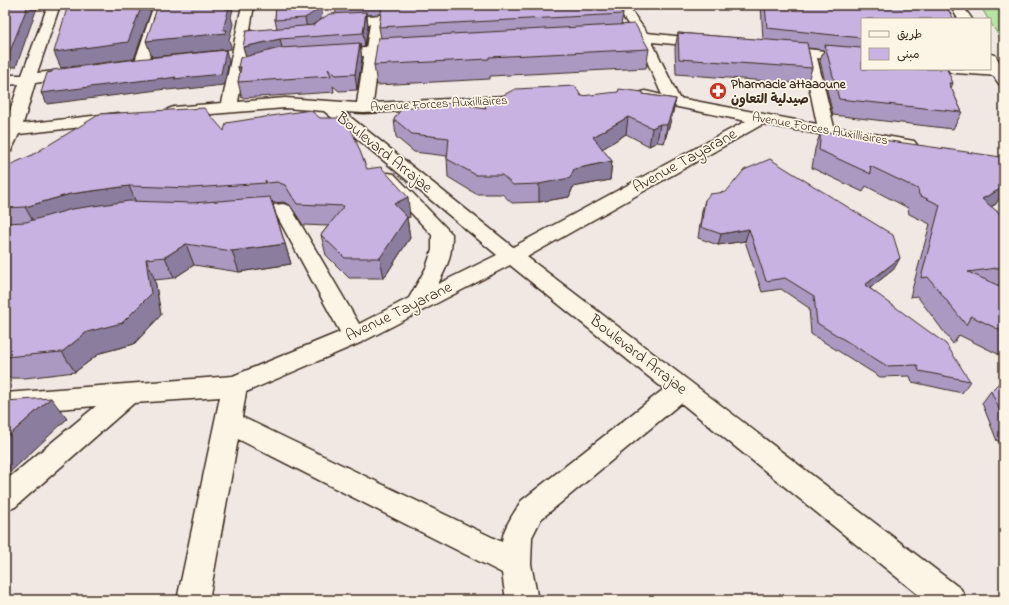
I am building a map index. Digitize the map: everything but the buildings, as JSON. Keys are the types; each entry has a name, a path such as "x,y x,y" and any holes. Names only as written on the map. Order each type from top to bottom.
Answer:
{"street":[{"path":"5,146 54,5"},
{"path":"141,64 160,5"},
{"path":"229,106 248,5"},
{"path":"606,6 621,5 643,37 672,100"},
{"path":"956,5 964,18"},
{"path":"327,20 425,16"},
{"path":"364,108 378,19"},
{"path":"595,40 643,37 717,44"},
{"path":"763,48 861,59"},
{"path":"319,55 421,50"},
{"path":"809,53 826,131"},
{"path":"991,60 1001,76"},
{"path":"126,66 156,62"},
{"path":"236,69 252,66"},
{"path":"962,70 1001,76"},
{"path":"5,80 28,79 88,71"},
{"name":"Avenue Forces Auxilliaires","path":"629,95 672,100 761,119 927,148"},
{"name":"Avenue Forces Auxilliaires","path":"159,113 229,106 285,103 328,107 364,108 536,99"},
{"name":"Boulevard Arrajae","path":"328,107 512,256 950,600"},
{"path":"9,131 136,116"},
{"path":"73,139 105,119"},
{"name":"Avenue Tayarane","path":"5,404 129,393 235,386 354,336 512,256 761,119"},
{"path":"390,158 385,167 384,174 442,234 442,250 436,268 418,303"},
{"path":"230,214 282,210 354,336"},
{"path":"193,600 229,423 235,386"},
{"path":"522,600 516,564 517,535 531,510 681,389"},
{"path":"5,498 129,393"},
{"path":"229,423 516,564"}],"green space":[{"path":"980,5 1004,5 1004,44 991,24 991,18 987,18"}],"place":[{"name":"Pharmacie attaaoune صيدلية التعاون","path":"718,91"}]}
